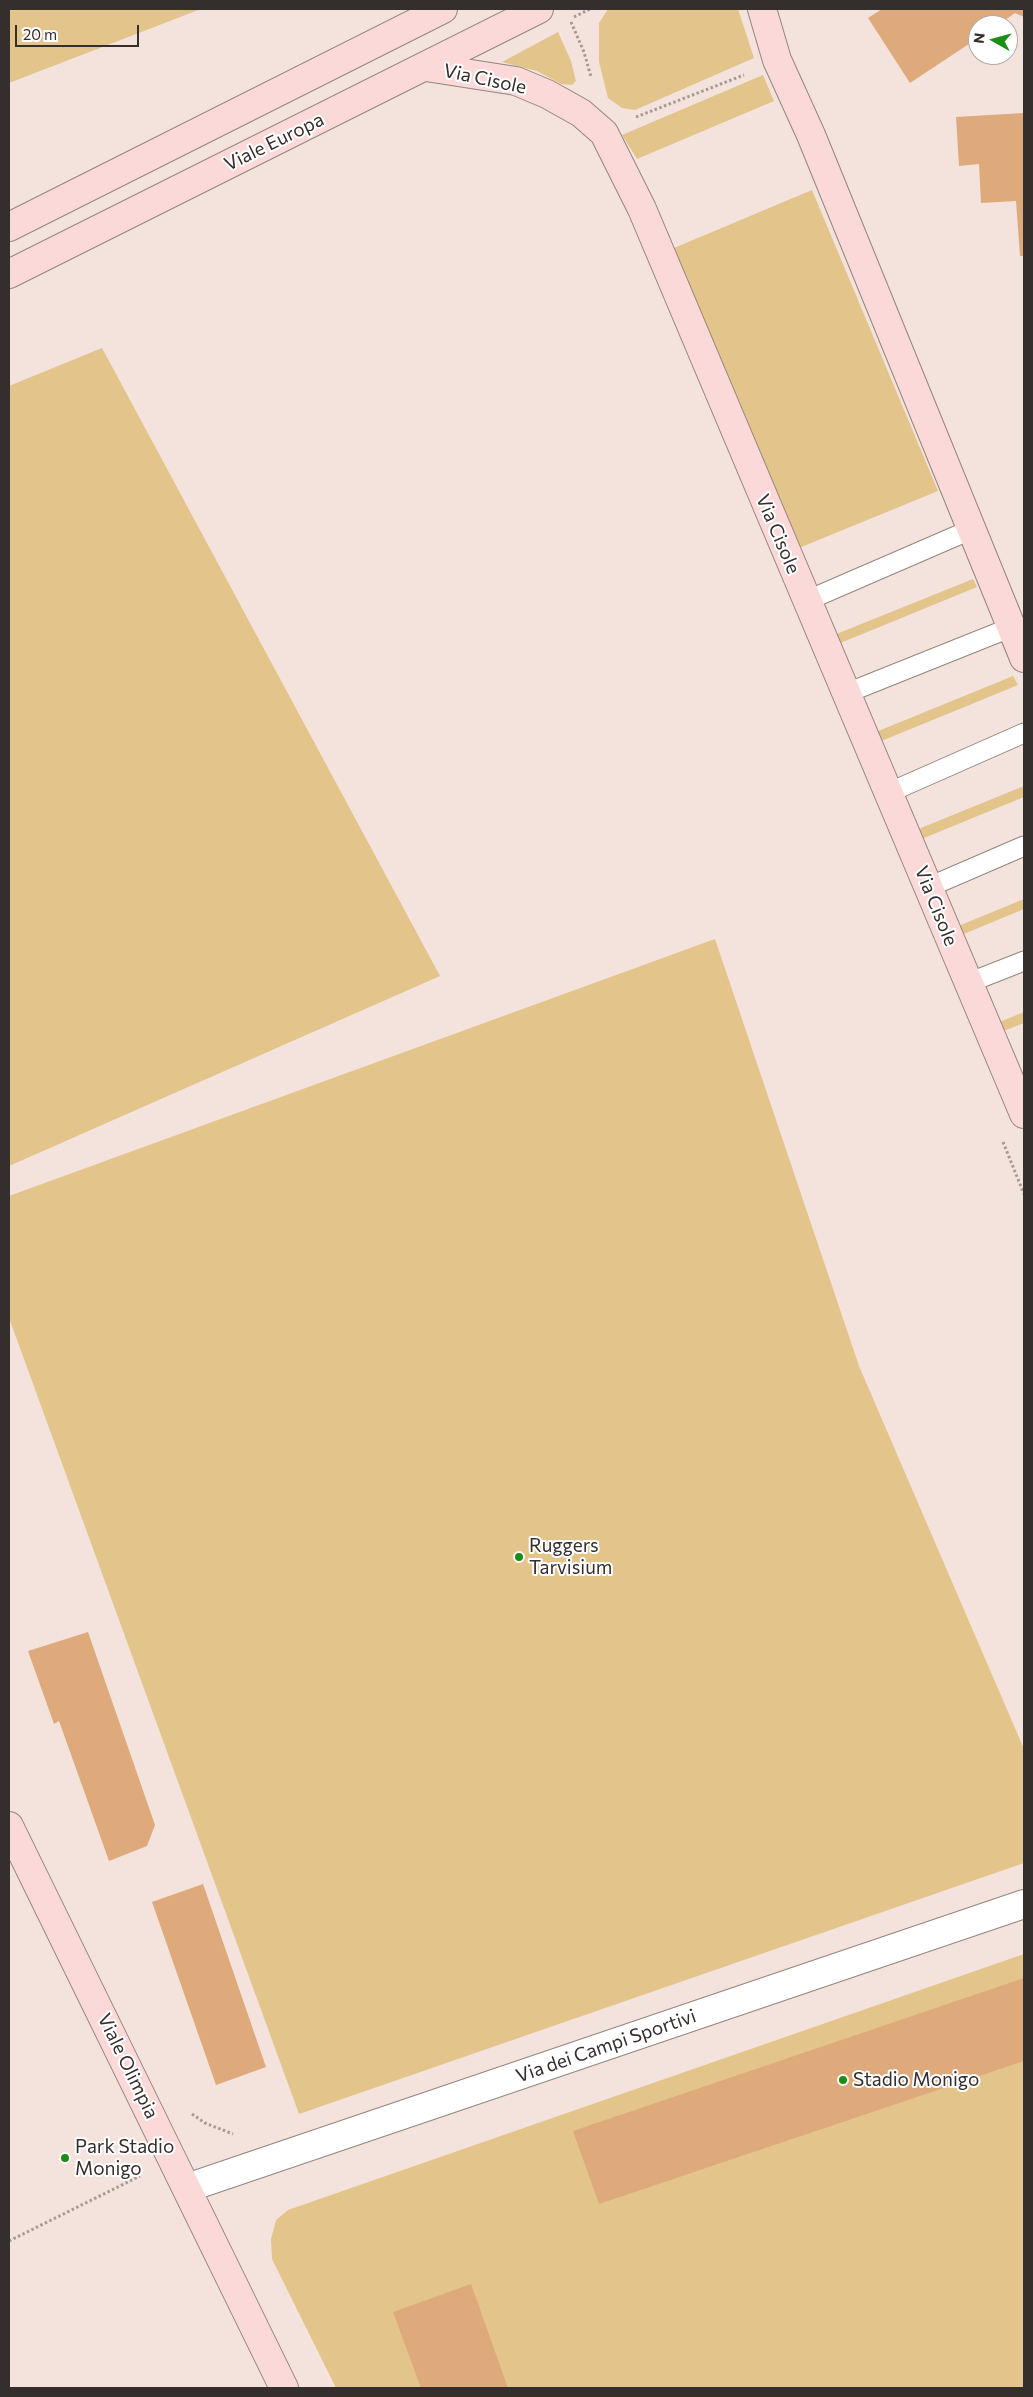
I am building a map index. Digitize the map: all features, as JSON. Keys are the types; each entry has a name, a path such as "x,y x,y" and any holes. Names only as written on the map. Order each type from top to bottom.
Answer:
{"street":[{"path":"9,227 443,9"},
{"name":"Viale Europa","path":"9,274 539,9"},
{"path":"762,9 777,60 814,144 970,530 1024,658"},
{"name":"Via Cisole","path":"426,67 516,81 547,94 581,113 604,133 642,209 968,983 1017,1077 1024,1114"},
{"name":"Viale Olimpia","path":"9,1826 284,2388"},
{"name":"Via dei Campi Sportivi","path":"187,2188 1024,1904"}],"lane":[{"path":"806,601 970,530"},
{"path":"846,694 1012,627"},
{"path":"888,793 1024,733"},
{"path":"929,887 1024,846"},
{"path":"968,983 1024,961"}],"path":[{"path":"570,19 584,52 593,86"},
{"path":"634,118 752,72"},
{"path":"1001,1139 1024,1194"},
{"path":"9,2241 140,2176"}],"shaded area":[{"path":"9,9 201,9 9,83"},
{"path":"608,9 738,9 754,58 635,110 622,108 608,98 599,62 599,23"},
{"path":"558,32 571,61 576,81 572,85 561,84 537,71 502,62"},
{"path":"763,75 774,101 637,159 622,135"},
{"path":"812,190 938,491 799,548 674,248"},
{"path":"102,348 440,976 9,1166 9,386"},
{"path":"973,579 977,587 838,644 834,635"},
{"path":"1013,676 1018,685 879,742 876,732"},
{"path":"1024,786 1024,797 919,840 916,830"},
{"path":"1024,899 1024,909 959,936 956,927"},
{"name":"Ruggers Tarvisium","path":"715,939 859,1366 1024,1749 1024,1863 299,2114 9,1318 9,1196"},
{"path":"1024,1012 1024,1023 1001,1032 997,1023"},
{"name":"Stadio Monigo","path":"1024,1954 1024,2388 336,2388 272,2259 271,2239 276,2220 288,2210"}],"building":[{"path":"882,9 1024,9 1024,17 1015,13 1012,15 968,15 968,45 910,83 868,18"},
{"path":"1024,113 1024,256 1020,256 1016,201 981,203 979,164 959,166 956,117"},
{"path":"88,1632 155,1825 147,1846 109,1861 59,1721 54,1724 28,1651"},
{"path":"203,1884 266,2067 216,2085 152,1902"},
{"path":"1024,1978 1024,2061 599,2204 573,2131"},
{"path":"471,2284 508,2388 421,2388 393,2312"}],"place":[{"name":"Ruggers Tarvisium","path":"519,1557"},
{"name":"Stadio Monigo","path":"843,2080"},
{"name":"Park Stadio Monigo","path":"65,2158"}]}
